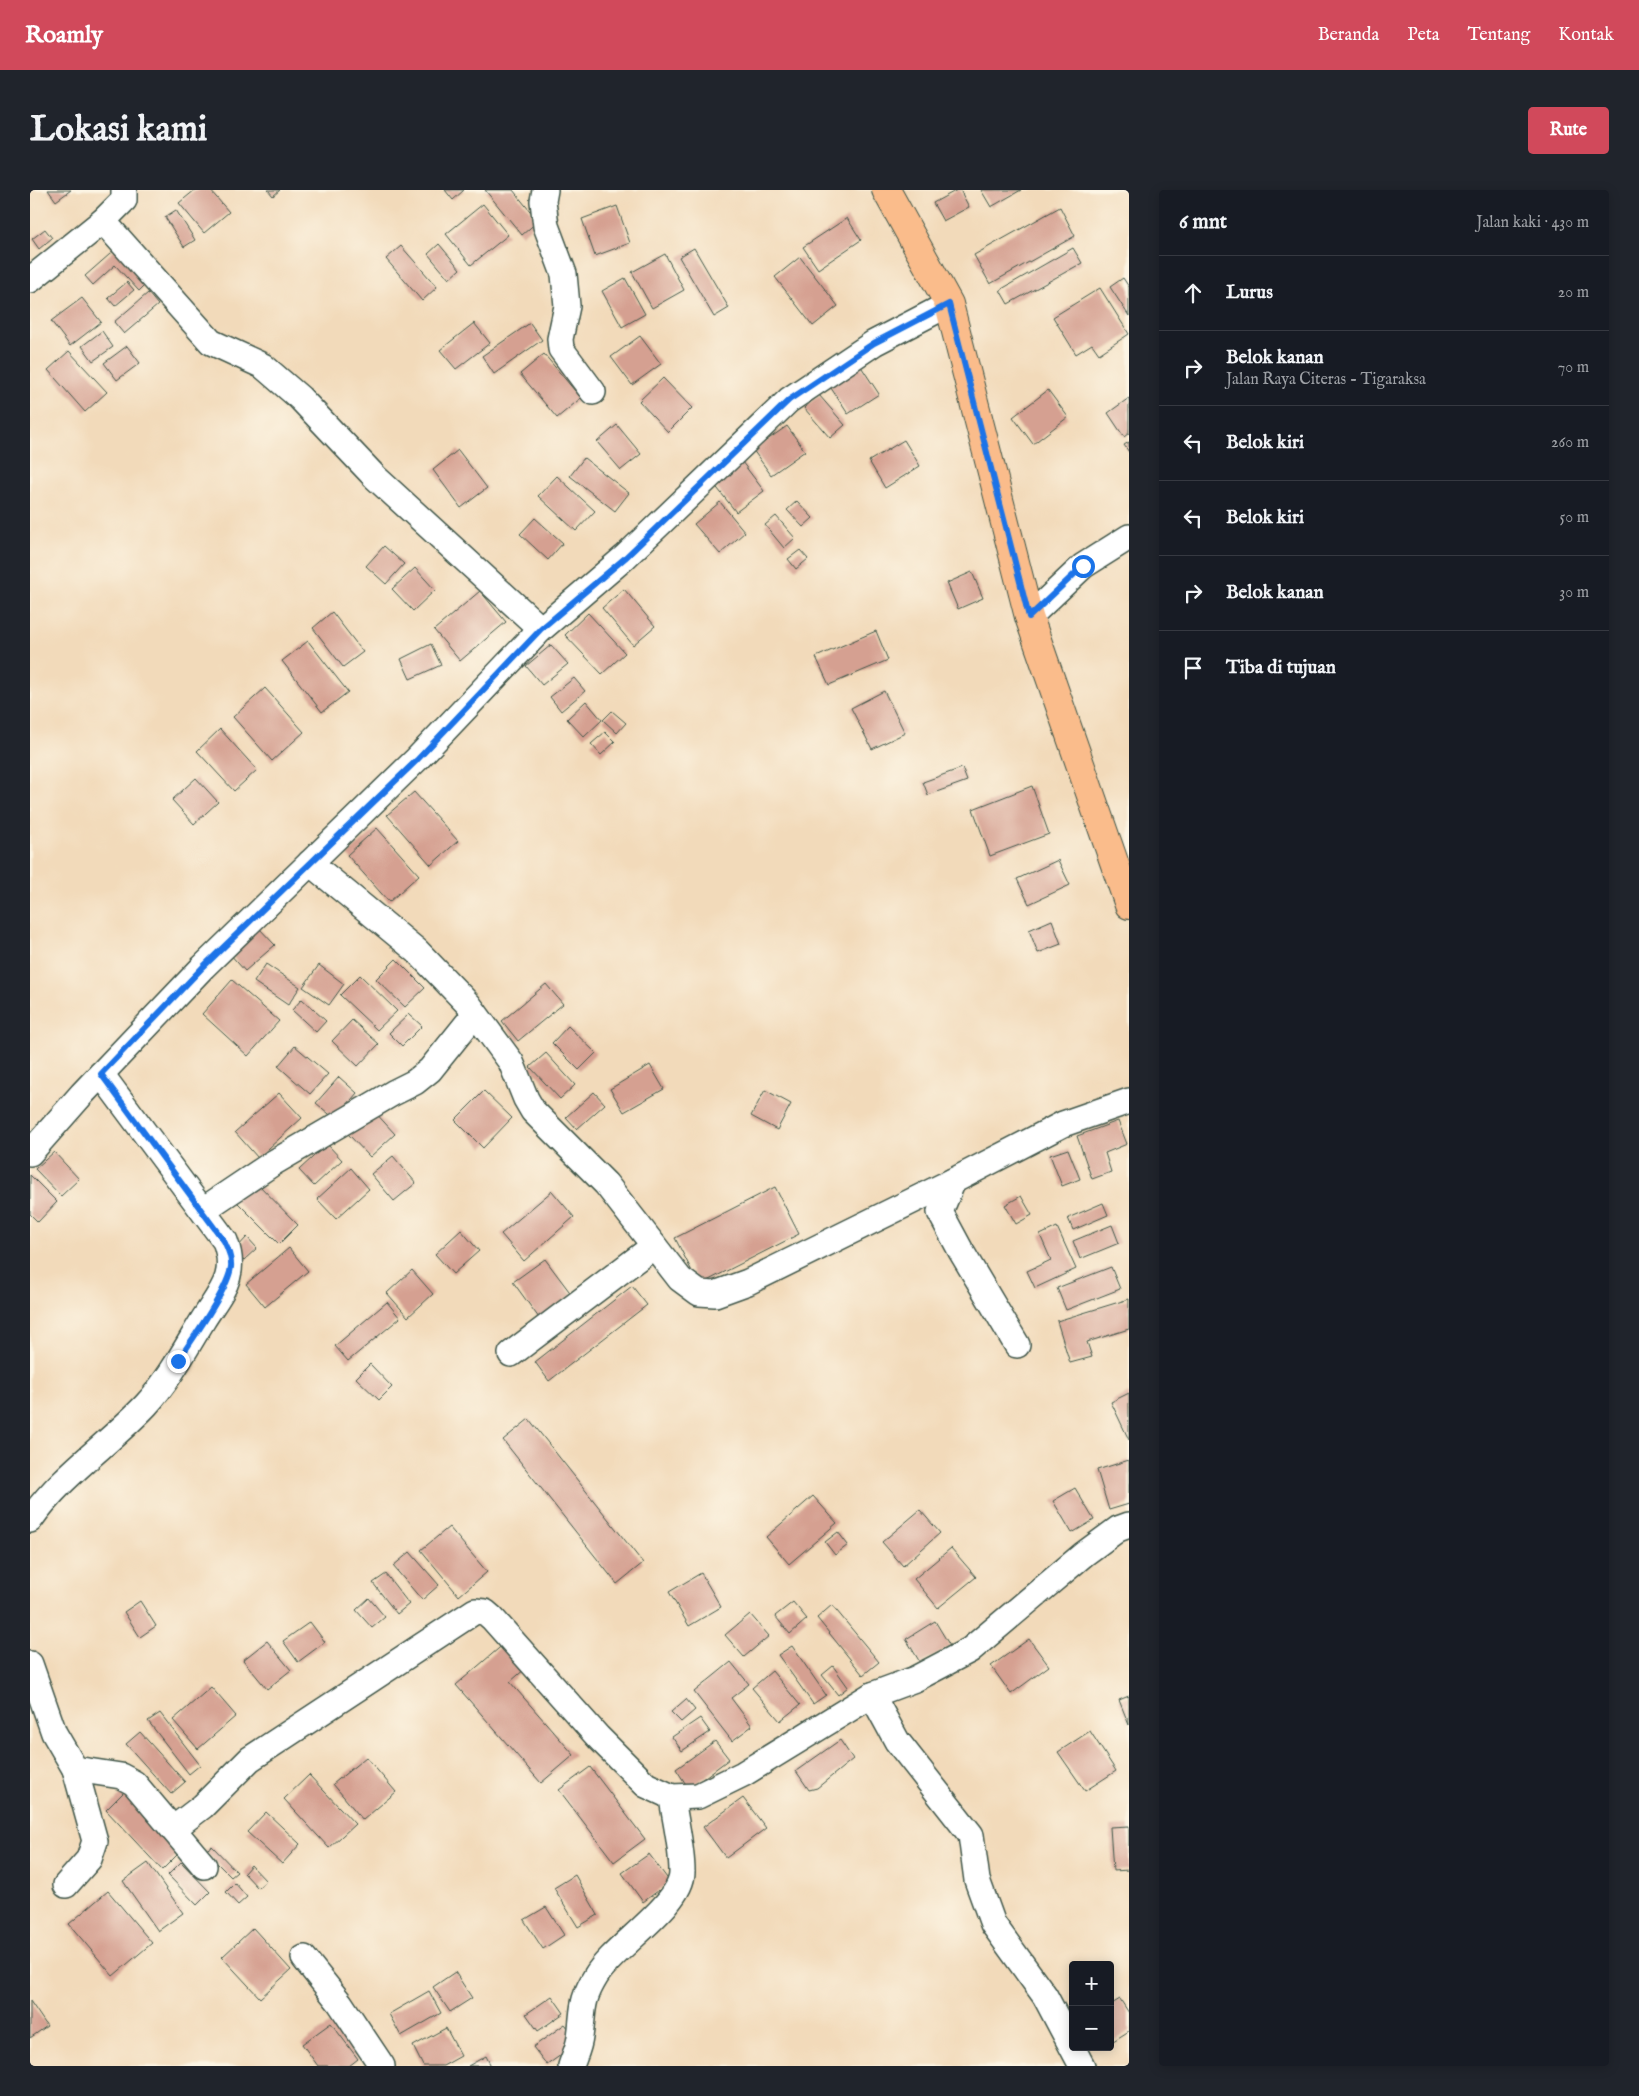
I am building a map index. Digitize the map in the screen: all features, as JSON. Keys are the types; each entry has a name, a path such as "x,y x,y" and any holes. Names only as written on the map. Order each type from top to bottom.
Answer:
{"main road":[{"path":"894,193 949,304 1029,617 1129,905"}],"street":[{"path":"30,280 103,221 124,200 124,190"},
{"path":"545,190 543,201 546,226 565,282 567,306 560,338 561,349 593,392"},
{"path":"103,221 211,342 263,366 300,398 375,477 541,629"},
{"path":"30,1153 101,1074 203,967 417,760 541,629 625,558 789,400 874,343 949,304"},
{"path":"1029,617 1083,566 1129,537"},
{"path":"310,863 417,951 475,1014 511,1062 526,1098 534,1111 606,1184 680,1279 699,1294 715,1294 748,1282 953,1182 1063,1124 1129,1101"},
{"path":"203,1210 273,1163 415,1082 430,1070 475,1014"},
{"path":"30,1520 68,1478 147,1404 178,1361 222,1290 231,1267 230,1255 224,1241 101,1074"},
{"path":"953,1182 940,1212 960,1251 1017,1345"},
{"path":"511,1354 654,1246"},
{"path":"173,1829 203,1806 250,1759 475,1611 485,1612 492,1618 598,1737 646,1785 672,1797 698,1796 736,1777 872,1695 915,1680 970,1650 1084,1554 1118,1529 1129,1525"},
{"path":"30,1664 54,1733 75,1769 94,1841 90,1859 66,1885"},
{"path":"872,1695 897,1741 971,1835 977,1880 993,1924 1045,1996 1082,2066"},
{"path":"75,1769 122,1776 134,1783 204,1866"},
{"path":"571,2066 580,2039 581,2013 586,1994 597,1973 663,1907 676,1890 682,1874 672,1797"},
{"path":"304,1958 340,2003 382,2066"}],"building":[{"path":"48,190 71,190 56,201"},
{"path":"195,190 210,190 229,212 204,233 179,203"},
{"path":"268,190 280,190 273,196"},
{"path":"445,190 464,190 453,200"},
{"path":"485,190 513,190 538,221 522,235"},
{"path":"960,190 969,207 943,221 933,203"},
{"path":"981,190 1021,190 991,207"},
{"path":"483,204 508,235 471,265 446,234"},
{"path":"617,206 630,243 595,256 582,219"},
{"path":"1060,207 1075,236 990,284 974,255"},
{"path":"176,210 195,240 184,247 165,217"},
{"path":"847,218 861,240 818,269 803,247"},
{"path":"45,229 52,238 39,249 32,239"},
{"path":"439,244 460,269 449,279 428,254"},
{"path":"401,246 437,287 422,301 386,259"},
{"path":"118,247 149,281 139,291 115,265 93,285 85,276"},
{"path":"694,248 729,308 714,317 679,257"},
{"path":"1073,248 1082,263 1008,304 1000,290"},
{"path":"665,254 684,290 652,308 632,272"},
{"path":"800,257 838,306 813,326 775,277"},
{"path":"625,278 645,314 622,327 602,291"},
{"path":"1123,278 1129,287 1129,316 1110,287"},
{"path":"127,282 134,290 115,306 108,298"},
{"path":"1100,288 1129,334 1099,354 1092,344 1076,354 1053,317"},
{"path":"148,293 158,305 124,334 114,322"},
{"path":"82,298 101,322 70,346 51,321"},
{"path":"474,323 490,343 456,369 440,350"},
{"path":"530,323 542,340 494,374 482,356"},
{"path":"102,331 113,347 93,361 82,346"},
{"path":"640,336 661,364 632,385 611,357"},
{"path":"127,346 140,363 117,380 104,363"},
{"path":"69,351 107,392 85,412 48,370"},
{"path":"544,354 581,398 557,418 520,374"},
{"path":"860,365 879,394 848,414 829,385"},
{"path":"663,378 692,408 668,432 639,401"},
{"path":"1048,390 1068,417 1033,444 1013,417"},
{"path":"819,395 845,425 830,438 804,408"},
{"path":"1129,398 1129,433 1124,437 1108,413"},
{"path":"617,425 641,454 621,470 597,442"},
{"path":"787,426 805,451 771,475 753,450"},
{"path":"904,440 920,466 885,488 869,461"},
{"path":"1129,442 1129,452 1124,445"},
{"path":"458,450 487,488 461,508 433,470"},
{"path":"584,458 629,493 615,511 570,476"},
{"path":"742,462 764,491 736,512 714,484"},
{"path":"557,476 595,511 576,531 538,496"},
{"path":"797,501 813,518 803,527 787,510"},
{"path":"720,502 745,532 720,554 694,524"},
{"path":"776,516 795,538 784,548 765,525"},
{"path":"535,518 563,543 548,560 520,534"},
{"path":"384,546 404,564 386,584 366,566"},
{"path":"800,550 808,559 796,569 788,559"},
{"path":"415,568 435,590 413,611 392,589"},
{"path":"972,572 983,598 958,609 947,583"},
{"path":"624,589 655,626 633,645 602,608"},
{"path":"480,591 506,622 460,661 434,630"},
{"path":"332,612 363,652 343,667 313,628"},
{"path":"588,613 625,653 602,674 565,635"},
{"path":"876,631 888,660 829,685 816,657"},
{"path":"308,641 348,692 322,712 282,661"},
{"path":"431,644 441,665 410,679 401,659"},
{"path":"551,645 568,664 542,685 526,666"},
{"path":"574,678 585,691 561,711 550,697"},
{"path":"265,688 304,732 272,761 233,717"},
{"path":"884,691 905,733 872,749 851,708"},
{"path":"586,701 602,720 584,737 567,719"},
{"path":"612,711 626,723 617,733 603,720"},
{"path":"220,729 257,770 234,791 197,751"},
{"path":"605,732 615,742 601,755 591,744"},
{"path":"962,768 967,781 928,795 923,782"},
{"path":"196,778 218,802 194,824 172,800"},
{"path":"1032,786 1049,834 990,856 973,809"},
{"path":"414,792 458,841 431,865 387,815"},
{"path":"377,828 419,875 389,902 347,855"},
{"path":"1058,860 1070,885 1029,904 1017,879"},
{"path":"1052,920 1061,944 1038,953 1029,930"},
{"path":"258,927 275,945 245,971 229,953"},
{"path":"396,959 425,988 405,1007 376,979"},
{"path":"266,964 300,987 288,1005 254,982"},
{"path":"319,965 344,984 329,1005 303,987"},
{"path":"360,975 397,1011 377,1030 340,995"},
{"path":"232,980 279,1021 248,1056 202,1014"},
{"path":"546,984 563,1004 518,1041 502,1021"},
{"path":"302,999 326,1021 316,1032 292,1010"},
{"path":"409,1014 422,1026 402,1046 389,1033"},
{"path":"352,1020 379,1044 358,1066 332,1041"},
{"path":"568,1026 596,1053 579,1070 552,1043"},
{"path":"295,1046 328,1074 310,1094 278,1066"},
{"path":"546,1053 575,1085 560,1099 530,1067"},
{"path":"650,1065 664,1089 624,1112 610,1089"},
{"path":"339,1077 357,1093 335,1119 316,1103"},
{"path":"765,1090 791,1104 777,1130 751,1116"},
{"path":"484,1091 512,1118 483,1148 455,1120"},
{"path":"594,1092 605,1104 577,1129 566,1117"},
{"path":"279,1093 302,1118 258,1158 235,1132"},
{"path":"373,1110 395,1134 370,1157 348,1134"},
{"path":"1118,1121 1127,1144 1105,1153 1111,1172 1092,1179 1077,1136"},
{"path":"327,1144 342,1160 314,1186 299,1170"},
{"path":"1068,1149 1080,1179 1062,1186 1050,1155"},
{"path":"54,1152 79,1179 61,1196 35,1169"},
{"path":"393,1156 416,1183 394,1201 371,1174"},
{"path":"351,1168 369,1189 336,1219 317,1199"},
{"path":"30,1175 57,1202 38,1222 30,1214"},
{"path":"254,1180 298,1225 279,1244 234,1199"},
{"path":"775,1187 799,1234 699,1285 675,1238"},
{"path":"552,1191 574,1217 524,1261 501,1234"},
{"path":"1021,1196 1032,1215 1016,1224 1005,1205"},
{"path":"1103,1203 1108,1215 1073,1230 1068,1218"},
{"path":"1112,1225 1119,1243 1080,1259 1073,1241"},
{"path":"1057,1227 1076,1269 1035,1288 1027,1271 1051,1260 1040,1235"},
{"path":"461,1230 479,1251 453,1274 435,1254"},
{"path":"247,1237 257,1248 244,1260 235,1250"},
{"path":"289,1248 308,1271 265,1307 246,1284"},
{"path":"545,1259 572,1295 539,1318 513,1282"},
{"path":"1111,1267 1120,1289 1066,1310 1057,1288"},
{"path":"412,1270 433,1294 408,1317 387,1293"},
{"path":"632,1286 647,1305 549,1381 535,1362"},
{"path":"1129,1299 1129,1329 1087,1342 1092,1357 1070,1363 1057,1321"},
{"path":"387,1302 400,1318 348,1361 335,1346"},
{"path":"370,1364 392,1387 379,1400 356,1378"},
{"path":"1129,1393 1129,1440 1111,1402"},
{"path":"529,1419 643,1563 617,1584 503,1440"},
{"path":"1129,1460 1129,1504 1109,1510 1097,1470"},
{"path":"1075,1488 1094,1520 1072,1533 1053,1501"},
{"path":"813,1496 837,1523 789,1564 766,1537"},
{"path":"920,1510 940,1533 903,1566 882,1542"},
{"path":"449,1527 487,1572 459,1596 421,1550"},
{"path":"838,1532 848,1545 835,1555 825,1542"},
{"path":"951,1548 976,1577 938,1608 914,1579"},
{"path":"410,1552 439,1585 422,1600 393,1566"},
{"path":"701,1573 721,1607 689,1626 669,1592"},
{"path":"386,1574 409,1604 397,1614 373,1583"},
{"path":"369,1598 385,1617 372,1628 356,1610"},
{"path":"140,1601 156,1626 140,1637 124,1612"},
{"path":"793,1602 807,1619 790,1634 775,1616"},
{"path":"832,1605 879,1662 863,1675 817,1618"},
{"path":"750,1614 769,1636 744,1657 725,1635"},
{"path":"935,1621 950,1646 921,1664 906,1639"},
{"path":"310,1622 325,1642 298,1662 283,1641"},
{"path":"1029,1639 1049,1666 1011,1694 991,1666"},
{"path":"267,1641 291,1670 267,1689 243,1660"},
{"path":"505,1643 526,1668 510,1682 574,1755 541,1783 456,1685"},
{"path":"792,1646 826,1695 813,1704 778,1655"},
{"path":"731,1662 749,1684 731,1698 752,1726 732,1741 694,1692"},
{"path":"833,1666 848,1687 838,1695 822,1675"},
{"path":"772,1671 800,1705 780,1721 752,1688"},
{"path":"211,1687 236,1716 198,1749 173,1720"},
{"path":"1129,1696 1129,1725 1119,1700"},
{"path":"686,1699 695,1710 681,1722 671,1712"},
{"path":"160,1713 200,1765 189,1774 148,1721"},
{"path":"700,1718 710,1732 682,1751 672,1737"},
{"path":"1090,1731 1116,1771 1085,1791 1058,1752"},
{"path":"140,1732 185,1782 171,1794 126,1744"},
{"path":"840,1740 853,1759 817,1788 809,1790 796,1771"},
{"path":"715,1741 729,1759 689,1789 676,1769"},
{"path":"366,1757 396,1792 363,1820 333,1784"},
{"path":"590,1767 645,1839 614,1862 559,1790"},
{"path":"309,1775 355,1824 329,1848 284,1799"},
{"path":"126,1790 183,1849 162,1870 106,1810"},
{"path":"743,1798 766,1828 726,1858 703,1827"},
{"path":"266,1812 300,1844 282,1864 247,1832"},
{"path":"1129,1826 1129,1870 1113,1871 1110,1827"},
{"path":"212,1846 237,1872 231,1877 205,1851"},
{"path":"649,1854 670,1882 643,1902 622,1873"},
{"path":"181,1862 210,1892 197,1905 168,1875"},
{"path":"148,1863 183,1913 158,1931 123,1881"},
{"path":"251,1865 266,1881 258,1888 244,1873"},
{"path":"575,1875 598,1915 578,1927 554,1888"},
{"path":"235,1883 247,1897 238,1905 226,1892"},
{"path":"108,1891 152,1943 113,1976 69,1924"},
{"path":"546,1907 564,1935 543,1949 524,1920"},
{"path":"253,1928 291,1970 260,1998 222,1957"},
{"path":"455,1972 472,1998 450,2012 433,1987"},
{"path":"429,1991 441,2013 401,2036 389,2014"},
{"path":"552,1996 564,2013 538,2031 526,2014"},
{"path":"1120,1999 1129,2013 1129,2031 1114,2040 1114,2006 1114,2003"},
{"path":"30,2001 47,2026 30,2038"},
{"path":"331,2023 358,2059 349,2066 318,2066 302,2044"},
{"path":"565,2024 579,2042 547,2065 533,2047"},
{"path":"446,2028 461,2056 443,2066 423,2066 413,2046"},
{"path":"486,2056 491,2066 468,2066"}],"route":[{"path":"178,1361 222,1290 231,1267 230,1255 224,1241 203,1210 101,1074 203,967 417,760 541,629 625,558 789,400 874,343 949,304 1029,617 1083,566"}]}
